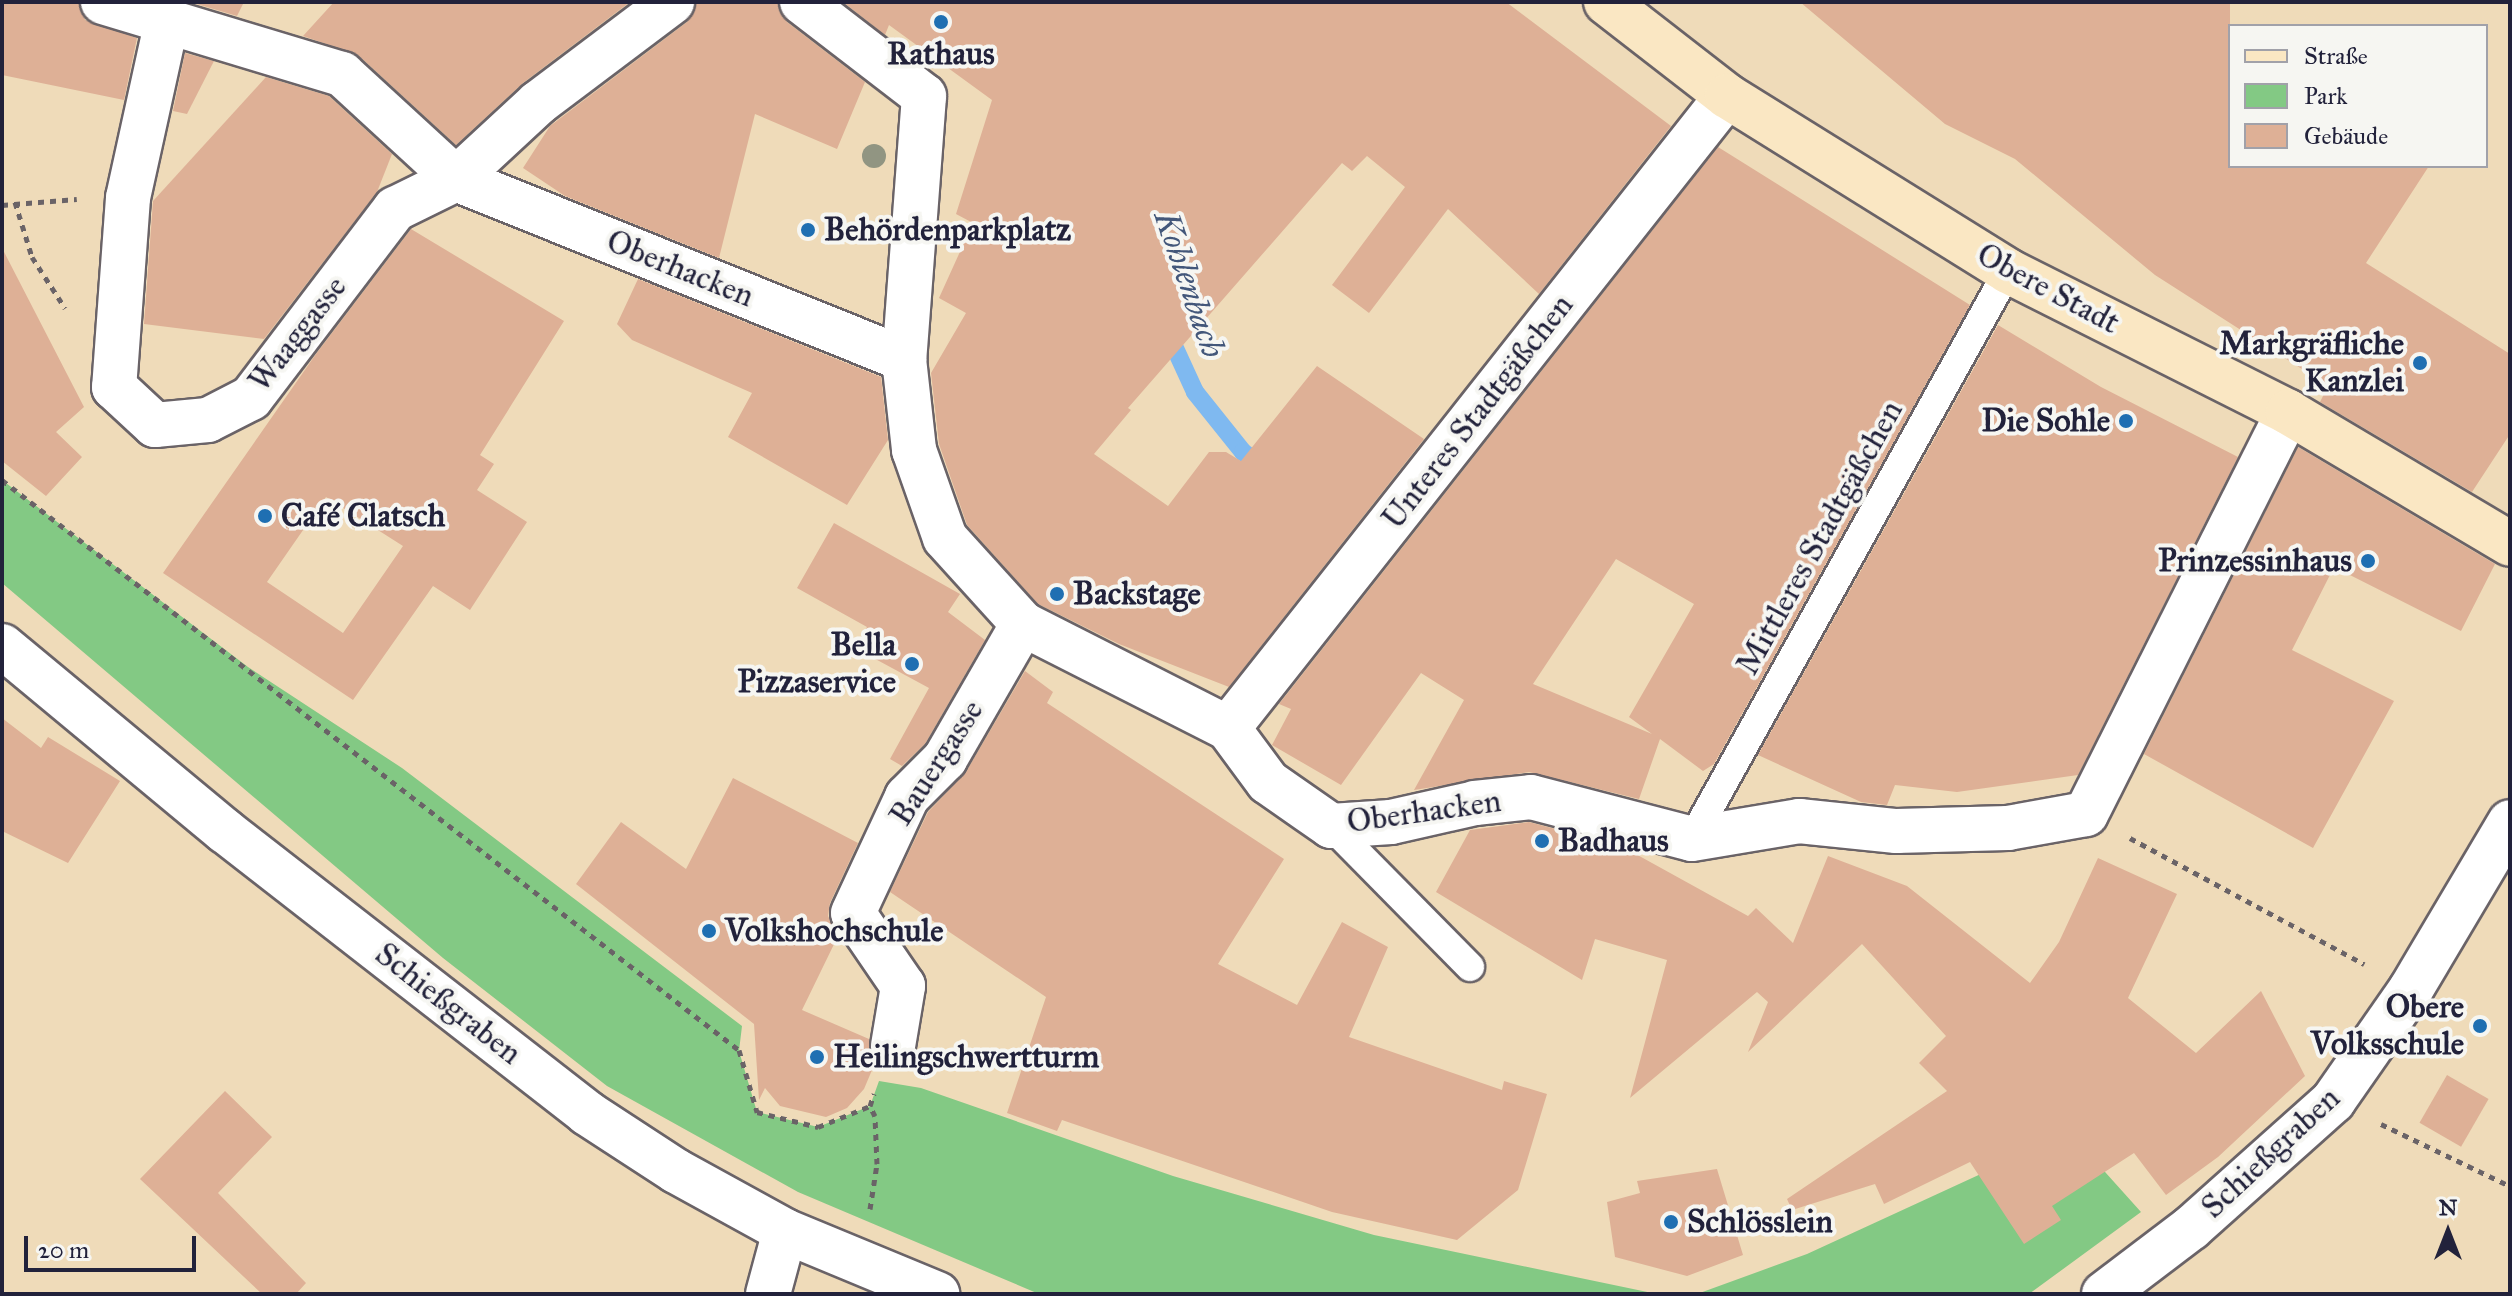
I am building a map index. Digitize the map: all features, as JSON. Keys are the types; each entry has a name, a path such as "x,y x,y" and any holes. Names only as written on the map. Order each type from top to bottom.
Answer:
{"street":[{"path":"103,2 166,25 342,74 456,179"},
{"name":"Waaggasse","path":"166,25 128,198 114,387 155,425 208,420 251,398 395,209 456,179 538,103 672,2"},
{"name":"Oberhacken","path":"802,2 924,96 904,359 914,450 945,538 1023,624 1228,728 1268,782 1331,826 1391,822 1475,803 1531,797 1692,839 1799,821 1910,831 2008,828 2086,814"},
{"name":"Obere Stadt","path":"1606,2 1727,96 2008,271 2288,412 2510,544"},
{"name":"Unteres Stadtgäßchen","path":"1228,728 1727,96"},
{"name":"Oberhacken","path":"456,179 904,359"},
{"path":"2086,814 2288,412"},
{"name":"Bauergasse","path":"893,1046 903,986 853,913 907,797 945,759 1023,624"},
{"name":"Schießgraben","path":"2,646 225,831 587,1113 676,1171 785,1231 937,1294"},
{"name":"Schießgraben","path":"2104,1294 2191,1228 2333,1101 2411,989 2510,822"},
{"path":"768,1294 785,1231"}],"lane":[{"name":"Mittleres Stadtgäßchen","path":"1692,839 2008,271"},
{"path":"1331,826 1470,967"}],"path":[{"path":"2,205 128,198"},
{"path":"15,202 32,257"},
{"path":"2,480 739,1050 757,1112 818,1127 870,1106 893,1046"},
{"path":"2086,814 2411,989"},
{"path":"2333,1101 2510,1186"},
{"path":"867,1266 877,1164 875,1116 870,1106"}],"green space":[{"path":"2,480 248,667 402,768 742,1026 739,1051 757,1112 818,1127 870,1106 879,1081 921,1088 1173,1176 1374,1235 1657,1294 1039,1294 798,1192 607,1086 443,958 2,583"},
{"path":"2070,1133 2141,1212 2029,1294 1697,1294 1807,1254"}],"building":[{"path":"2,2 79,2 85,20 137,38 124,100 2,75"},
{"path":"190,2 244,2 237,16"},
{"path":"334,2 630,2 523,83 456,145 358,55 303,36"},
{"path":"696,2 778,2 787,22 865,82 837,149 755,114 719,258 565,196 523,168 550,126 687,22"},
{"path":"843,2 1506,2 1671,126 1539,294 1448,209 1369,313 1332,285 1405,187 1367,156 1352,171 1342,163 1128,408 1131,410 1094,454 1168,506 1209,452 1226,452 1241,461 1317,366 1424,439 1229,687 1119,644 1038,604 967,525 939,444 931,373 966,313 939,298 973,223 956,214 992,100 889,25 885,35"},
{"path":"1800,2 2230,2 2228,168 2428,168 2366,263 2510,354 2510,434 2472,492 2320,402 2326,390 2316,384 2319,380 2155,275 2015,159 1945,124"},
{"path":"185,53 214,61 187,114 173,111"},
{"path":"266,77 329,96 392,154 377,192 264,339 144,324 153,201"},
{"path":"1718,147 1970,305 1714,764 1703,771 1660,739 1639,799 1529,772 1414,790 1464,700 1421,673 1341,785 1272,745 1291,709 1279,704","holes":["1616,559 1694,604 1629,717 1652,734 1533,684"]},
{"path":"411,229 564,321 480,455 494,464 477,490 527,522 470,610 433,586 353,700 163,573 316,354","holes":["326,497 403,546 343,633 267,582"]},
{"path":"2,248 84,407 56,432 82,457 46,496 2,461"},
{"path":"638,279 881,377 888,440 847,505 728,437 752,393 632,340 617,324"},
{"path":"1998,325 2101,387 2238,457 2078,775 1957,792 1895,785 1887,805 1861,802 1758,755"},
{"path":"2298,447 2495,564 2461,631 2334,567 2292,650 2394,701 2313,848 2144,754"},
{"path":"834,523 960,594 948,612 985,640 925,744 902,766 890,759 929,688 855,648 867,627 797,588"},
{"path":"1025,671 1053,692 1047,703 1284,859 1218,964 1297,1005 1342,922 1388,947 1349,1037 1502,1090 1504,1081 1547,1094 1518,1190 1457,1240 1332,1212 1062,1120 1057,1131 1007,1113 1046,997 890,892 928,812 966,772"},
{"path":"2,718 41,748 48,737 120,781 68,863 2,831"},
{"path":"733,778 858,843 830,903 828,916 838,936 802,1010 869,1039 875,1063 864,1089 847,1108 826,1117 780,1106 765,1088 759,1100 754,1024 576,884 621,822 686,869"},
{"path":"1529,822 1623,847 1748,916 1756,908 1793,943 1828,856 1907,886 2030,983 2059,942 2098,858 2177,894 2128,998 2196,1053 2261,991 2305,1076 2218,1157 2166,1195 2134,1153 2052,1206 2061,1220 2024,1244 1970,1162 1884,1204 1875,1184 1792,1210 1787,1199 1947,1091 1919,1063 1946,1036 1862,944 1748,1052 1768,1002 1757,992 1630,1098 1667,960 1595,939 1582,980 1436,892 1470,830"},
{"path":"2447,1075 2489,1099 2461,1147 2420,1123"},
{"path":"225,1091 272,1137 218,1193 306,1283 296,1294 262,1294 140,1179"},
{"name":"Schlösslein","path":"1717,1169 1743,1255 1687,1276 1615,1257 1607,1202 1640,1193 1637,1181"}],"waterway":[{"name":"Kohlenbach","path":"1168,333 1195,392 1243,452 1266,468"}],"place":[{"name":"Rathaus","path":"941,22"},
{"name":"Behördenparkplatz","path":"808,230"},
{"name":"Markgräfliche Kanzlei","path":"2420,363"},
{"name":"Die Sohle","path":"2126,421"},
{"name":"Café Clatsch","path":"265,516"},
{"name":"Prinzessinhaus","path":"2368,561"},
{"name":"Backstage","path":"1057,594"},
{"name":"Bella Pizzaservice","path":"912,664"},
{"name":"Badhaus","path":"1542,841"},
{"name":"Volkshochschule","path":"709,931"},
{"name":"Obere Volksschule","path":"2480,1026"},
{"name":"Heilingschwertturm","path":"817,1057"},
{"name":"Schlösslein","path":"1671,1222"}]}
